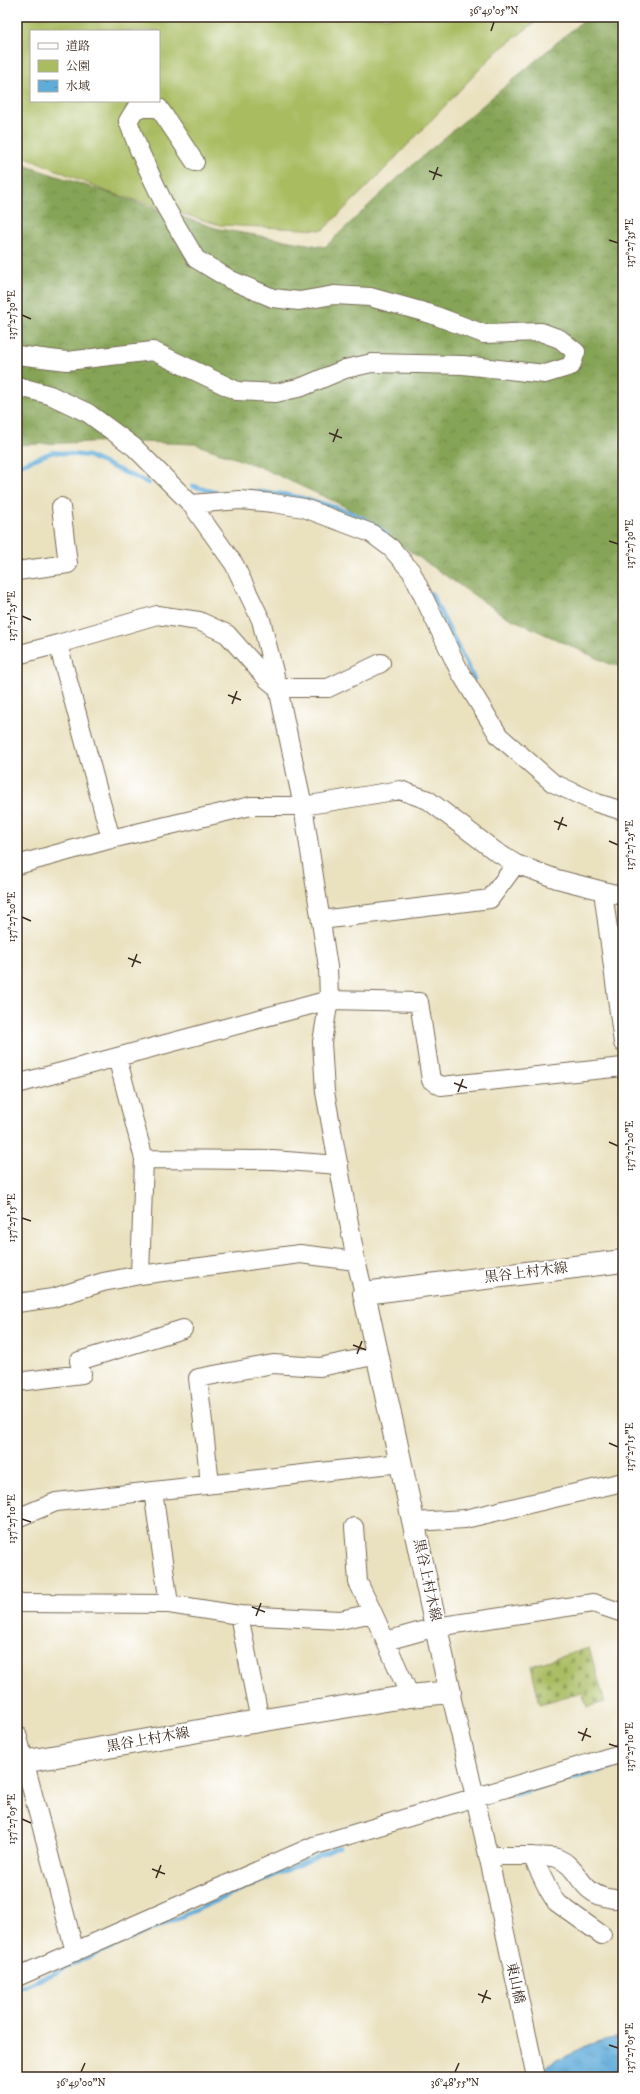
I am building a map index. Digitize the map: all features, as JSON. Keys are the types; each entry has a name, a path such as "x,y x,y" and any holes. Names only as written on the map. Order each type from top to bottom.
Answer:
{"main road":[{"name":"黒谷上村木線","path":"21,1763 410,1696 450,1692 364,1293 623,1260"}],"street":[{"path":"17,355 67,361 152,351 237,391 276,393 302,387 345,369 372,363 463,365 545,374 571,366 576,352 560,339 541,332 484,334 431,314 370,297 334,295 299,301 273,298 231,280 196,259 166,208 138,150 128,121 136,108 160,108 195,162"},
{"path":"17,386 50,395 88,413 134,447 191,504 238,571 261,620 278,688 303,806 321,920 328,967 329,1000 322,1042 326,1092 356,1261 364,1293"},
{"path":"191,504 240,500 304,508 370,533 391,548 411,571 460,672 499,736 553,783 597,803 623,811"},
{"path":"17,571 68,564 61,507"},
{"path":"17,654 58,644 157,615 199,621 227,634 267,679 278,688 328,688 381,663"},
{"path":"58,644 111,839"},
{"path":"17,865 111,839 251,806 303,806 400,790 428,800 495,851 516,864 557,879 623,896"},
{"path":"321,920 490,899 516,864"},
{"path":"603,891 623,1043"},
{"path":"17,1084 329,1000 419,1002 431,1080 441,1086 623,1067"},
{"path":"117,1057 144,1159 140,1275"},
{"path":"144,1159 273,1160 339,1165"},
{"path":"17,1303 53,1298 103,1282 140,1275 300,1254 356,1261"},
{"path":"17,1382 82,1374 79,1361 184,1329"},
{"path":"210,1484 198,1378 273,1364 320,1368 378,1355"},
{"path":"17,1518 56,1502 400,1463"},
{"path":"414,1522 465,1519 622,1488"},
{"path":"153,1491 169,1604"},
{"path":"354,1527 358,1582 410,1696"},
{"path":"17,1603 169,1604 239,1616 340,1620 373,1613"},
{"path":"386,1641 436,1627 593,1603 620,1612 623,1611"},
{"path":"239,1616 260,1721"},
{"name":"東山橋","path":"450,1692 476,1796 494,1889 536,2077"},
{"path":"17,1734 21,1763 75,1952"},
{"path":"17,1977 316,1845 623,1753"},
{"path":"488,1856 532,1856 557,1858 570,1866 582,1882 596,1896 618,1900 623,1898"},
{"path":"532,1856 556,1902 602,1934"}],"green space":[{"path":"17,17 542,17 496,52 380,174 323,230 220,225 108,192 17,153"},
{"path":"587,17 623,17 623,667 610,664 503,615 344,506 260,467 195,444 113,441 17,445 17,163 219,229 325,247 404,172"},
{"path":"589,1648 605,1702 587,1707 582,1692 540,1704 531,1666"}],"water":[{"path":"623,2037 623,2077 529,2077 574,2051 598,2042"}],"waterway":[{"path":"17,466 53,452 88,456 148,483"},
{"path":"193,486 222,494"},
{"path":"247,492 280,494 341,509 375,526 387,535"},
{"path":"431,593 474,679"},
{"path":"513,1795 623,1764"},
{"path":"17,1989 339,1847"}]}
